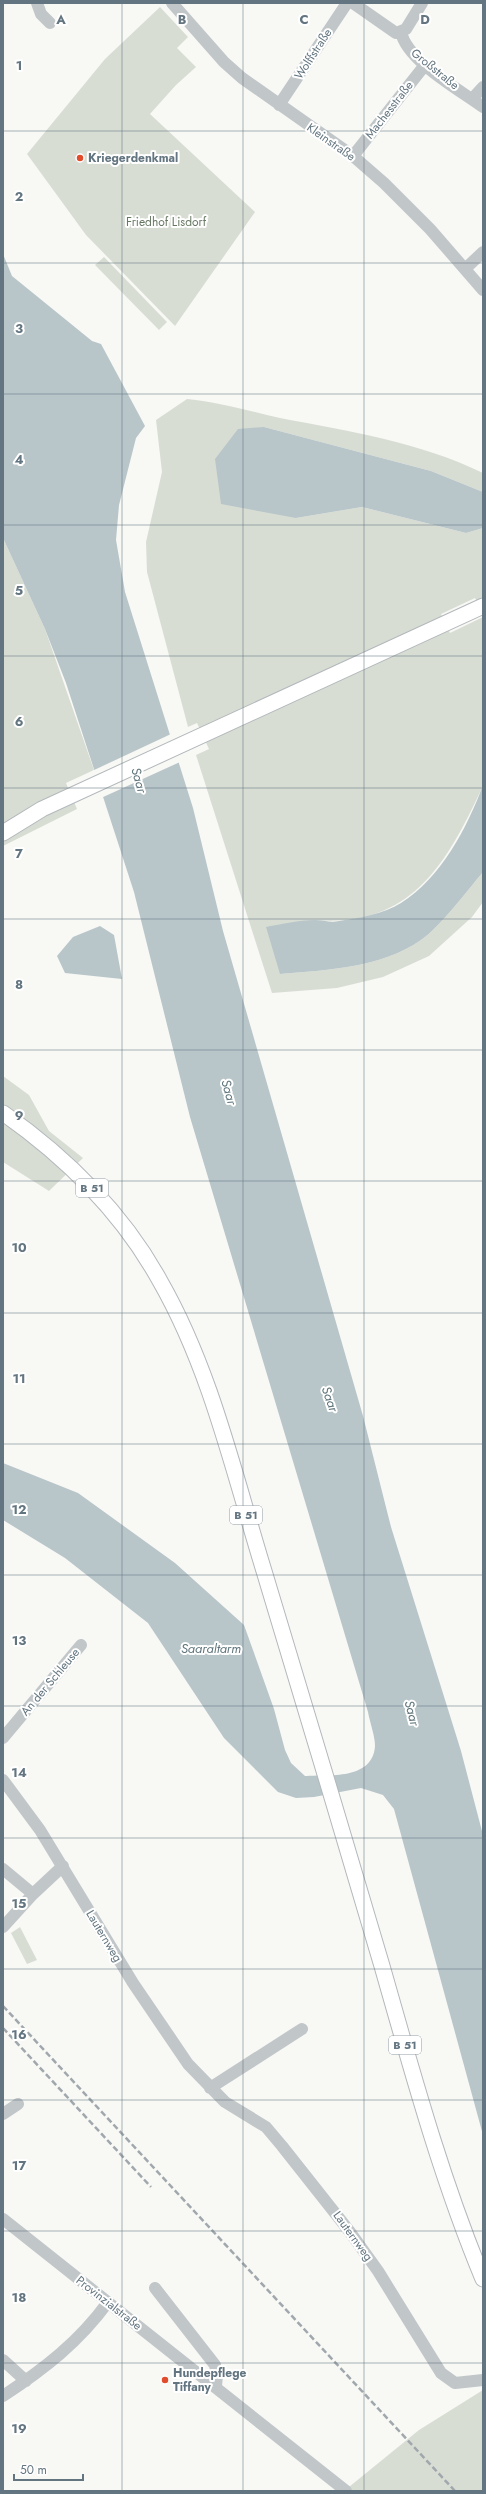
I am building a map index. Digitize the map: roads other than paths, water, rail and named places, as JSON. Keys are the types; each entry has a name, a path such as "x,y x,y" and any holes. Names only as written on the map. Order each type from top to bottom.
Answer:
{"main road":[{"path":"3,833 37,812 71,795 481,606"},
{"path":"3,825 37,812"},
{"name":"B 51","path":"3,1113 46,1145 102,1199 144,1254 161,1282 196,1356 213,1405 336,1809 422,2103 453,2198 483,2279"}],"street":[{"path":"37,3 41,14 50,23"},
{"name":"Kleinstraße","path":"172,3 224,62 242,78 352,156 407,205 483,290"},
{"name":"Wolffstraße","path":"280,105 346,3"},
{"path":"353,3 396,33 402,32 406,29 422,3"},
{"name":"Großstraße","path":"402,32 405,43 425,65 483,108"},
{"name":"Machesstraße","path":"352,156 425,65"},
{"path":"472,99 483,87"},
{"path":"465,269 483,252"},
{"name":"An der Schleuse","path":"3,1738 81,1645"},
{"name":"Lauternweg","path":"3,1780 40,1830 153,2013 188,2064 225,2102 266,2127 320,2192 378,2272 441,2373 455,2383 483,2380"},
{"path":"3,1927 32,1894 63,1866"},
{"path":"3,1868 32,1894"},
{"path":"210,2088 302,2029"},
{"path":"3,2114 18,2104"},
{"name":"Provinzialstraße","path":"3,2219 216,2386 346,2491"},
{"path":"155,2288 215,2365 217,2375 216,2386"},
{"path":"3,2396 26,2381 70,2347 108,2302"},
{"path":"3,2360 26,2381"}],"water":[{"path":"3,254 12,276 92,341 101,344 145,426 136,438 119,505 116,540 125,592 193,808 223,931 363,1416 391,1527 461,1751 483,1835 483,2135 394,1809 383,1795 361,1788 314,1797 296,1798 278,1792 224,1738 148,1623 65,1558 3,1520 3,1463 78,1493 175,1563 244,1625 274,1709 285,1750 291,1763 305,1776 337,1775 348,1773 358,1770 366,1765 372,1757 375,1742 368,1712 190,1117 134,892 66,683 45,629 3,538"},
{"path":"264,427 431,471 483,492 483,528 466,533 362,507 296,518 221,504 215,459 238,429"},
{"path":"483,785 483,872 436,927 421,940 389,957 335,969 280,974 266,927 290,922 315,920 333,922 379,913 401,903 415,893 428,880 451,851 461,835"},
{"path":"100,926 114,935 122,979 65,973 57,956 73,937"}],"railway":[{"path":"3,2006 455,2491"},
{"path":"3,2028 151,2187"}],"place":[{"name":"Kriegerdenkmal","path":"80,158"},
{"name":"Hundepflege Tiffany","path":"165,2380"}],"park label":[{"name":"Friedhof Lisdorf","path":"166,222"}],"water label":[{"name":"Saar","path":"139,780"},
{"name":"Saar","path":"229,1092"},
{"name":"Saar","path":"330,1399"},
{"name":"Saaraltarm","path":"211,1648"},
{"name":"Saar","path":"412,1713"}]}
